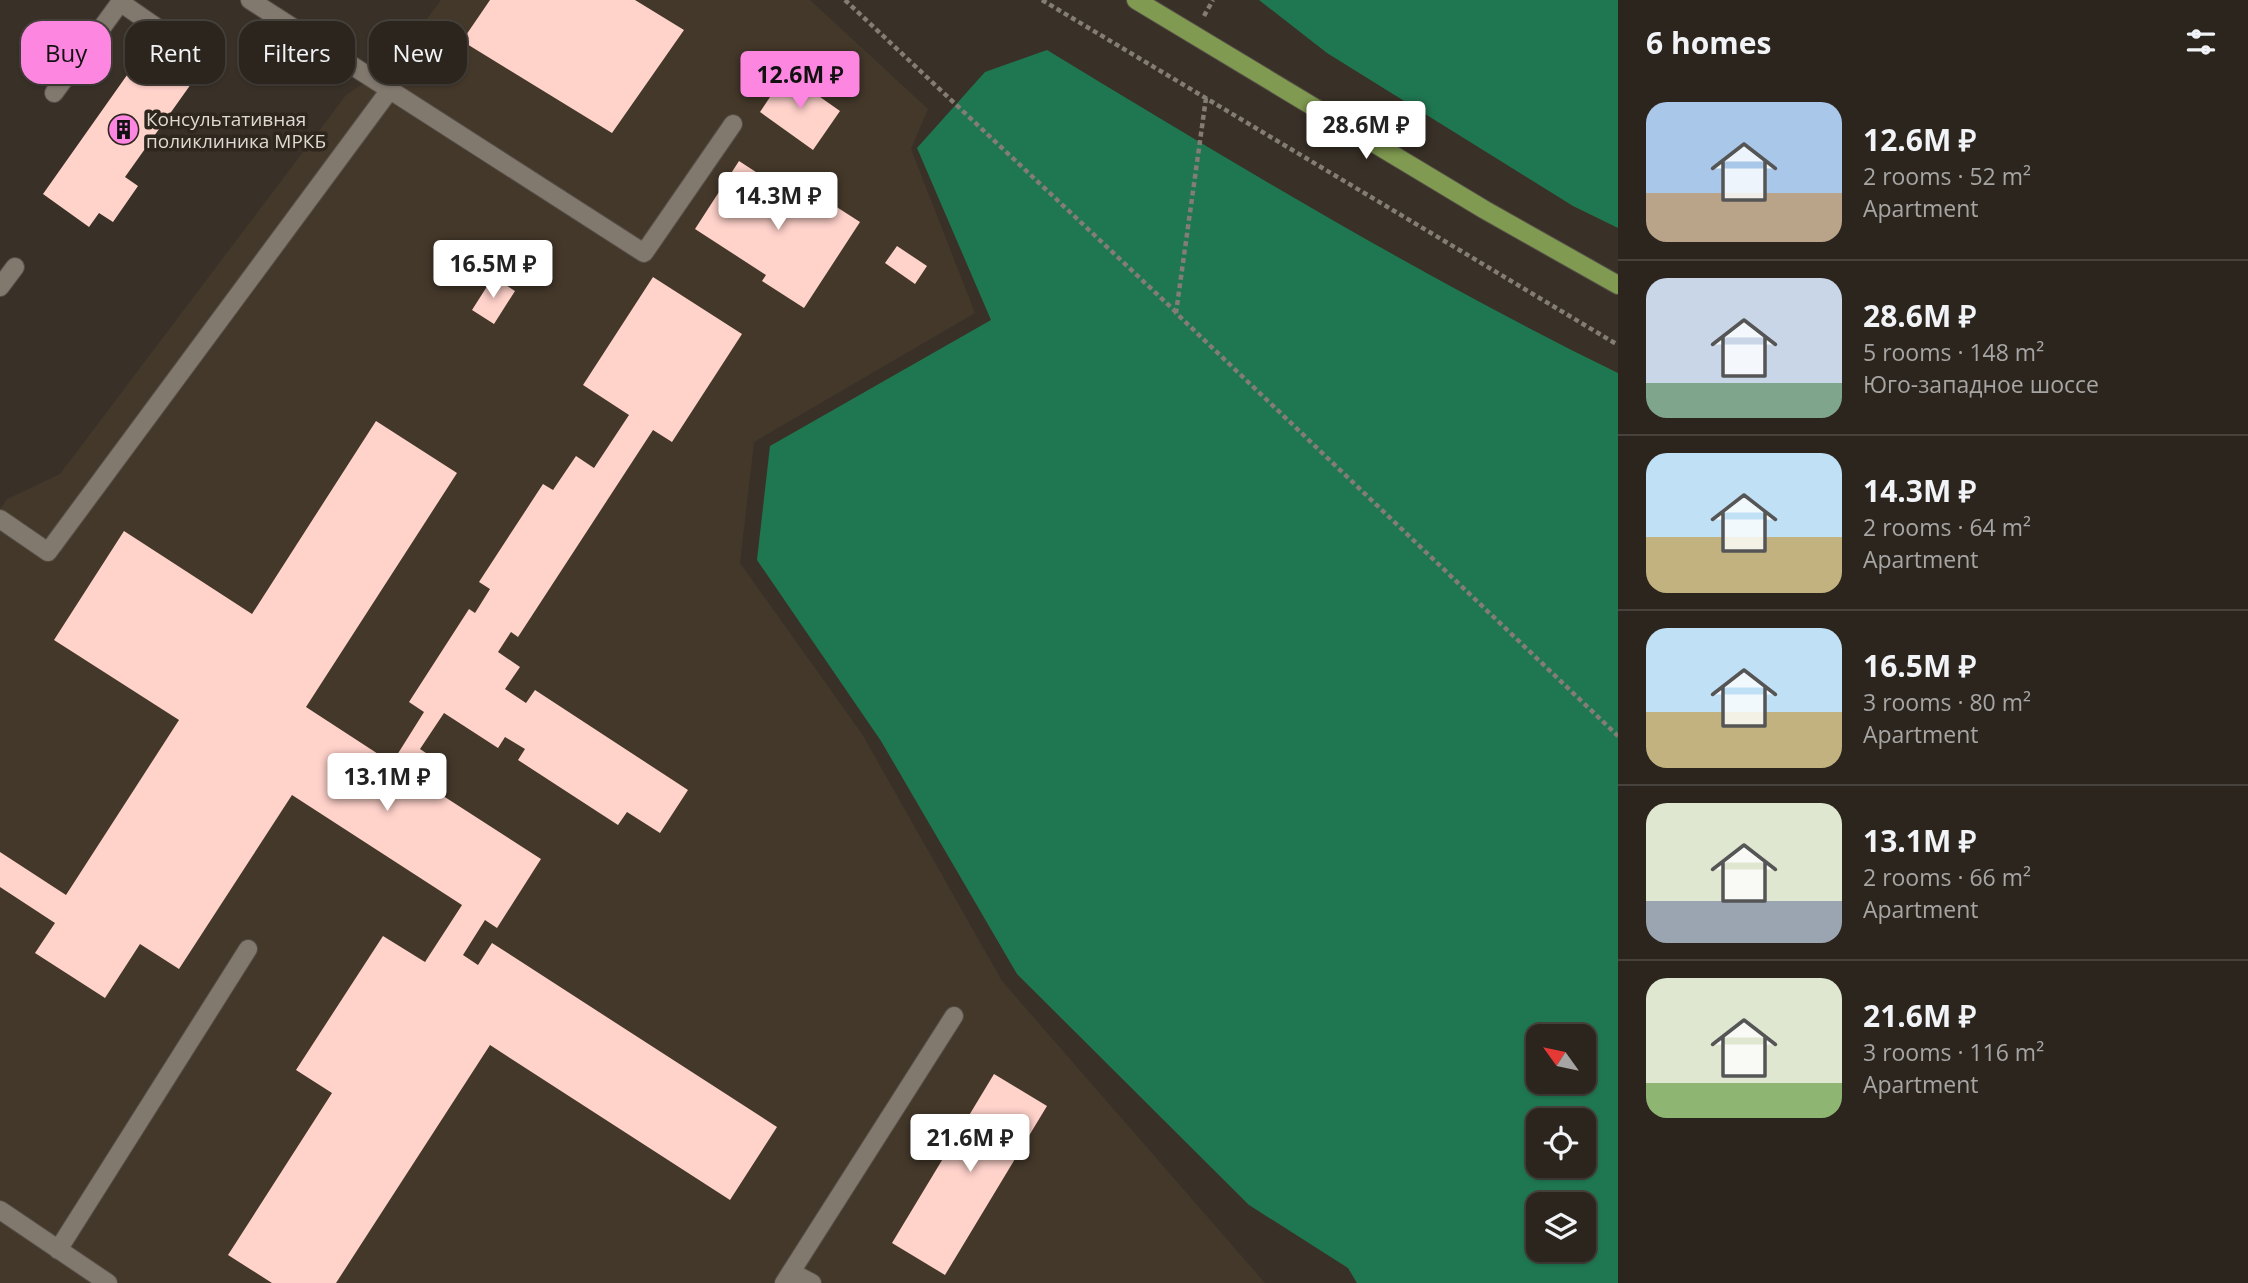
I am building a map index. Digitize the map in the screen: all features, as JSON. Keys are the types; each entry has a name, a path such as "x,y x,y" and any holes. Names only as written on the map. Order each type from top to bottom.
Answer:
{"main road":[{"path":"1136,0 1485,210 1618,285"}],"lane":[{"path":"250,0 644,253 733,124"},
{"path":"54,93 121,1 149,21"},
{"path":"0,519 48,552 389,91"},
{"path":"0,287 15,267"},
{"path":"58,1250 248,949"},
{"path":"812,1283 788,1278 954,1016"},
{"path":"0,1210 108,1283"}],"path":[{"path":"845,0 1618,736"},
{"path":"1042,0 1618,345"},
{"path":"1176,313 1206,98"}],"shaded area":[{"path":"441,0 810,0 928,109 911,149 975,313 754,442 740,563 862,734 1002,981 1265,1283 0,1283 0,509 7,499 60,474 346,95 369,80 369,84 467,84 467,21 425,21"}],"green space":[{"path":"1259,0 1618,0 1618,228 1573,206 1327,53"},
{"path":"1047,50 1258,177 1400,258 1618,373 1618,1283 1357,1283 1348,1268 1249,1205 1017,974 881,741 757,560 770,446 991,320 917,148 985,72"}],"building":[{"path":"490,0 635,0 684,30 612,133 467,44 467,34"},
{"path":"786,73 840,111 813,150 760,112"},
{"name":"Консультативная поликлиника МРКБ","path":"125,78 125,84 191,84 125,177 138,186 113,222 99,213 89,227 43,194"},
{"path":"739,161 810,207 818,195 860,222 804,308 762,281 766,275 695,229"},
{"path":"897,246 927,266 915,284 885,263"},
{"path":"493,277 515,291 494,324 472,310"},
{"path":"653,277 742,334 672,442 653,430 518,637 511,632 498,652 520,667 505,689 526,703 535,690 688,790 660,833 627,812 618,825 518,760 525,749 505,737 498,748 444,713 420,749 435,759 420,781 541,859 497,928 485,920 463,955 478,965 492,943 777,1127 730,1200 490,1045 336,1283 272,1283 228,1255 332,1093 296,1070 383,936 425,962 462,905 292,795 179,969 140,944 105,998 35,953 55,923 0,887 0,852 66,895 179,720 54,640 124,531 252,614 376,421 457,473 306,707 392,763 424,712 409,702 469,609 475,613 490,589 479,582 543,484 553,490 576,456 594,468 629,415 583,385"},
{"path":"994,1074 1047,1106 945,1275 892,1243"}],"place":[{"name":"Консультативная поликлиника МРКБ","path":"123,130"}]}
